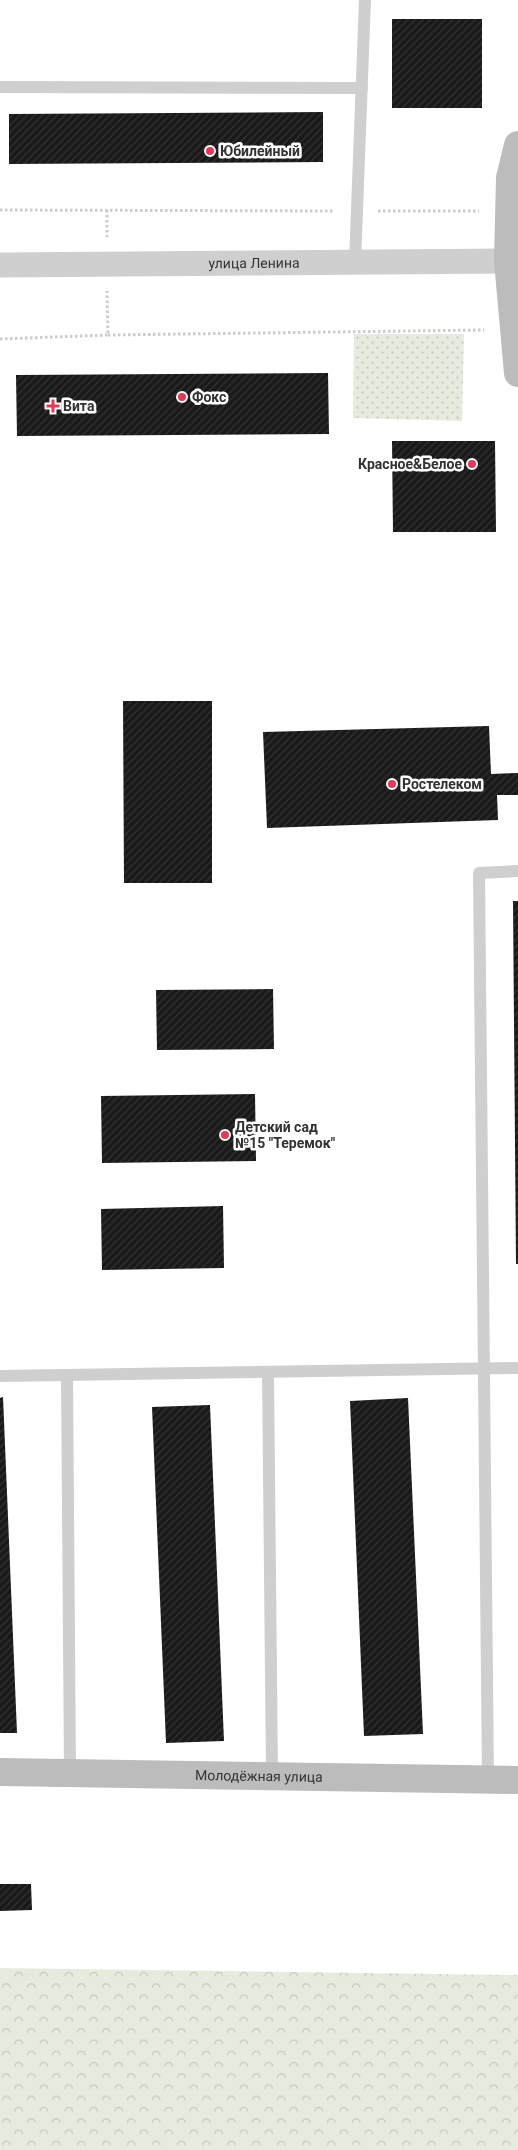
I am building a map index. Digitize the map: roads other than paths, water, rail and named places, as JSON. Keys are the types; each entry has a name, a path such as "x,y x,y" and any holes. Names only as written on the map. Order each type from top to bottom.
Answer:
{"main road":[{"path":"518,145 510,178 508,261 518,373"},
{"name":"Молодёжная улица","path":"0,1772 518,1780"}],"street":[{"name":"улица Ленина","path":"0,265 508,261"}],"lane":[{"path":"355,262 365,0"},
{"path":"0,87 362,88"},
{"path":"488,1780 479,873 518,871"},
{"path":"0,1376 518,1368"},
{"path":"268,1372 272,1776"},
{"path":"67,1375 70,1773"}],"place":[{"name":"Юбилейный","path":"210,151"},
{"name":"Фокс","path":"182,397"},
{"name":"Вита","path":"53,406"},
{"name":"Красное&Белое","path":"472,464"},
{"name":"Ростелеком","path":"392,784"},
{"name":"Детский сад №15 \"Теремок\"","path":"225,1135"}]}
